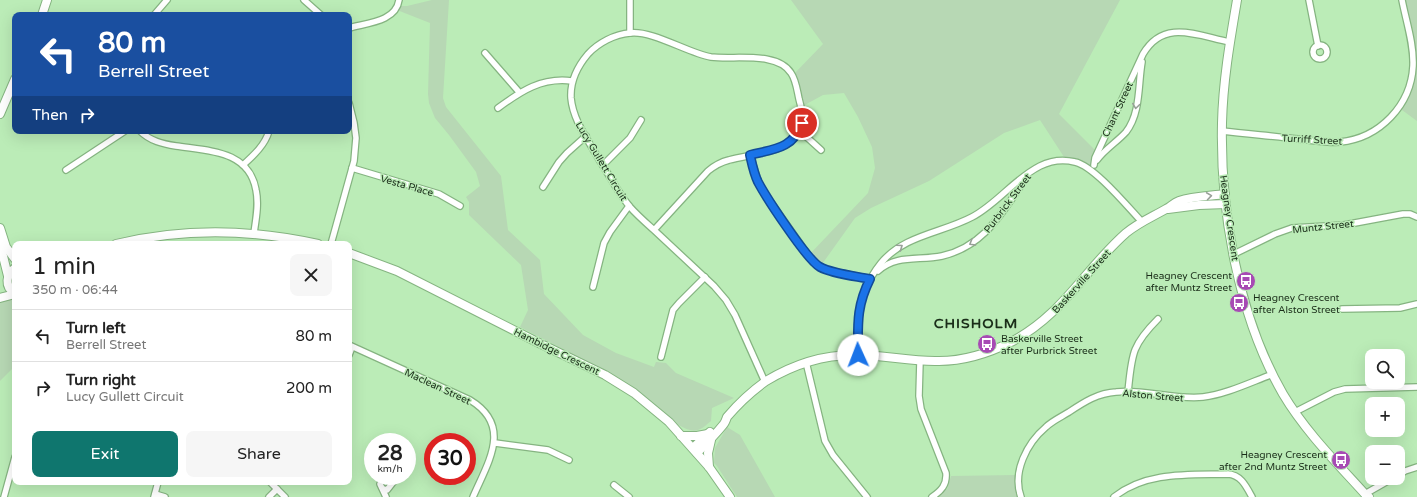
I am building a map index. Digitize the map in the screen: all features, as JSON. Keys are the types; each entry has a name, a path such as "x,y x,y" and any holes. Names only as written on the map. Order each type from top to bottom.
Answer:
{"street":[{"path":"43,12 47,0"},
{"path":"157,12 167,0"},
{"path":"304,0 318,12"},
{"path":"352,27 387,18 397,8 399,0"},
{"path":"630,0 630,33"},
{"name":"Heagney Crescent","path":"1237,0 1230,42 1222,131 1225,194 1234,254 1252,322 1262,350 1273,374 1295,412 1313,437 1367,496"},
{"path":"1309,0 1318,46"},
{"name":"Turriff Street","path":"1222,131 1340,142 1362,137 1386,123 1396,113 1402,104 1407,95 1412,77 1413,52 1402,0"},
{"name":"Chant Street","path":"1092,167 1143,54 1147,46 1154,39 1162,34 1180,32 1230,42"},
{"name":"Lucy Gullett Circuit","path":"765,382 735,315 726,300 705,277 629,206 603,165 574,113 571,100 572,81 583,60 594,49 606,40 630,33 647,35 710,57 765,59 775,61 784,65 791,72 795,80 803,114 800,131"},
{"path":"485,53 520,92"},
{"name":"Chant Street","path":"1092,167 1103,152 1126,132 1132,123 1136,108 1143,54"},
{"path":"498,108 520,92 542,82 556,80 572,81"},
{"path":"0,114 12,86"},
{"path":"332,241 352,168 356,138 352,115"},
{"path":"603,165 630,138 641,120"},
{"path":"654,230 708,171 715,166 728,160 785,146 792,141 800,131 821,150"},
{"path":"66,170 120,134"},
{"path":"144,134 161,144 222,153 236,159 243,165 253,179 256,190 257,202 254,233"},
{"path":"243,165 262,146 267,139 268,134"},
{"path":"543,187 563,158 586,136"},
{"path":"750,155 758,181 765,194 813,262 827,270 872,277"},
{"name":"Purbrick Street","path":"858,355 858,320 862,299 880,263 905,243 972,218 1032,171 1047,163 1059,160 1075,162 1092,167 1142,222"},
{"name":"Vesta Place","path":"352,168 439,194 460,206"},
{"name":"Purbrick Street","path":"872,277 883,267 894,261 942,256 955,252 975,242 995,222 1032,171"},
{"name":"Baskerville Street","path":"695,451 752,392 780,373 806,362 826,357 858,355 920,361 950,360 981,354 1011,342 1047,318 1062,304 1115,243 1142,222 1180,201 1225,194"},
{"name":"Baskerville Street","path":"1168,208 1226,204"},
{"path":"593,286 604,243 629,206"},
{"name":"Muntz Street","path":"1234,254 1275,234 1292,228 1344,225 1402,214 1410,214 1417,217"},
{"path":"155,240 204,232 254,233 306,241"},
{"path":"1,233 6,248 12,255"},
{"path":"0,244 8,276 9,287 12,290"},
{"name":"Hambidge Crescent","path":"352,254 397,271 605,375 634,393 669,422 709,467 730,497"},
{"path":"0,283 12,270"},
{"path":"661,357 674,310 705,277"},
{"path":"0,298 12,295"},
{"path":"1342,308 1400,308 1417,304"},
{"path":"1128,392 1133,353 1137,343 1144,333 1158,319"},
{"name":"Maclean Street","path":"352,346 470,400 479,406 489,417 493,427 494,443 491,455 473,497"},
{"path":"920,361 919,396 921,409 947,478 942,489 932,497"},
{"path":"806,362 825,441 867,497"},
{"name":"Alston Street","path":"1021,497 1019,488 1020,470 1023,458 1029,446 1037,435 1047,426 1093,397 1116,392 1128,392 1189,398 1203,397 1224,392 1273,374"},
{"path":"1295,412 1344,388 1417,387"},
{"path":"681,436 710,435 708,452 709,467"},
{"path":"494,443 548,450 569,460"},
{"path":"1405,472 1417,467"},
{"path":"4,497 12,468"},
{"path":"1114,497 1130,487 1159,477 1228,474 1237,476 1252,497"},
{"path":"157,485 154,496 165,497"},
{"path":"273,485 285,497"},
{"path":"380,485 386,497"},
{"path":"383,490 387,490 391,485"},
{"path":"614,485 629,497"},
{"path":"1367,496 1383,485"},
{"path":"269,497 277,489"}],"green space":[{"path":"432,0 449,0 443,98 446,107 501,176 508,230 540,260 544,294 583,335 616,353 654,367 656,362 666,363 676,373 734,398 712,408 711,421 701,428 693,431 683,428 650,400 629,386 520,327 528,310 521,265 469,215 469,202 466,197 480,186 476,172 435,118 429,103 430,23 397,10 400,6 407,6"},
{"path":"791,0 1120,0 1059,114 1098,153 1091,169 1066,160 1040,120 1004,133 929,181 871,208 855,218 820,267 808,256 868,193 875,168 872,147 858,117 844,93 823,95 801,107 793,75 823,44"},
{"path":"1405,0 1417,0 1417,121 1402,110 1407,95 1412,68 1412,42"},
{"path":"12,299 12,369 0,381 0,302"},
{"path":"727,427 740,435 775,497 737,497 714,463 715,448"},
{"path":"1015,475 1018,497 936,497 947,489 951,476"}],"place":[{"name":"Heagney Crescent after Muntz Street","path":"1246,281"},
{"name":"Heagney Crescent after Alston Street","path":"1239,303"},
{"name":"Baskerville Street after Purbrick Street","path":"987,344"},
{"name":"Heagney Crescent after 2nd Muntz Street","path":"1341,460"}],"district":[{"name":"CHISHOLM","path":"976,323"}],"route":[{"path":"802,123 798,135 782,148 750,155 758,181 765,194 813,262 827,270 870,279 860,306 858,320 858,355"}]}
